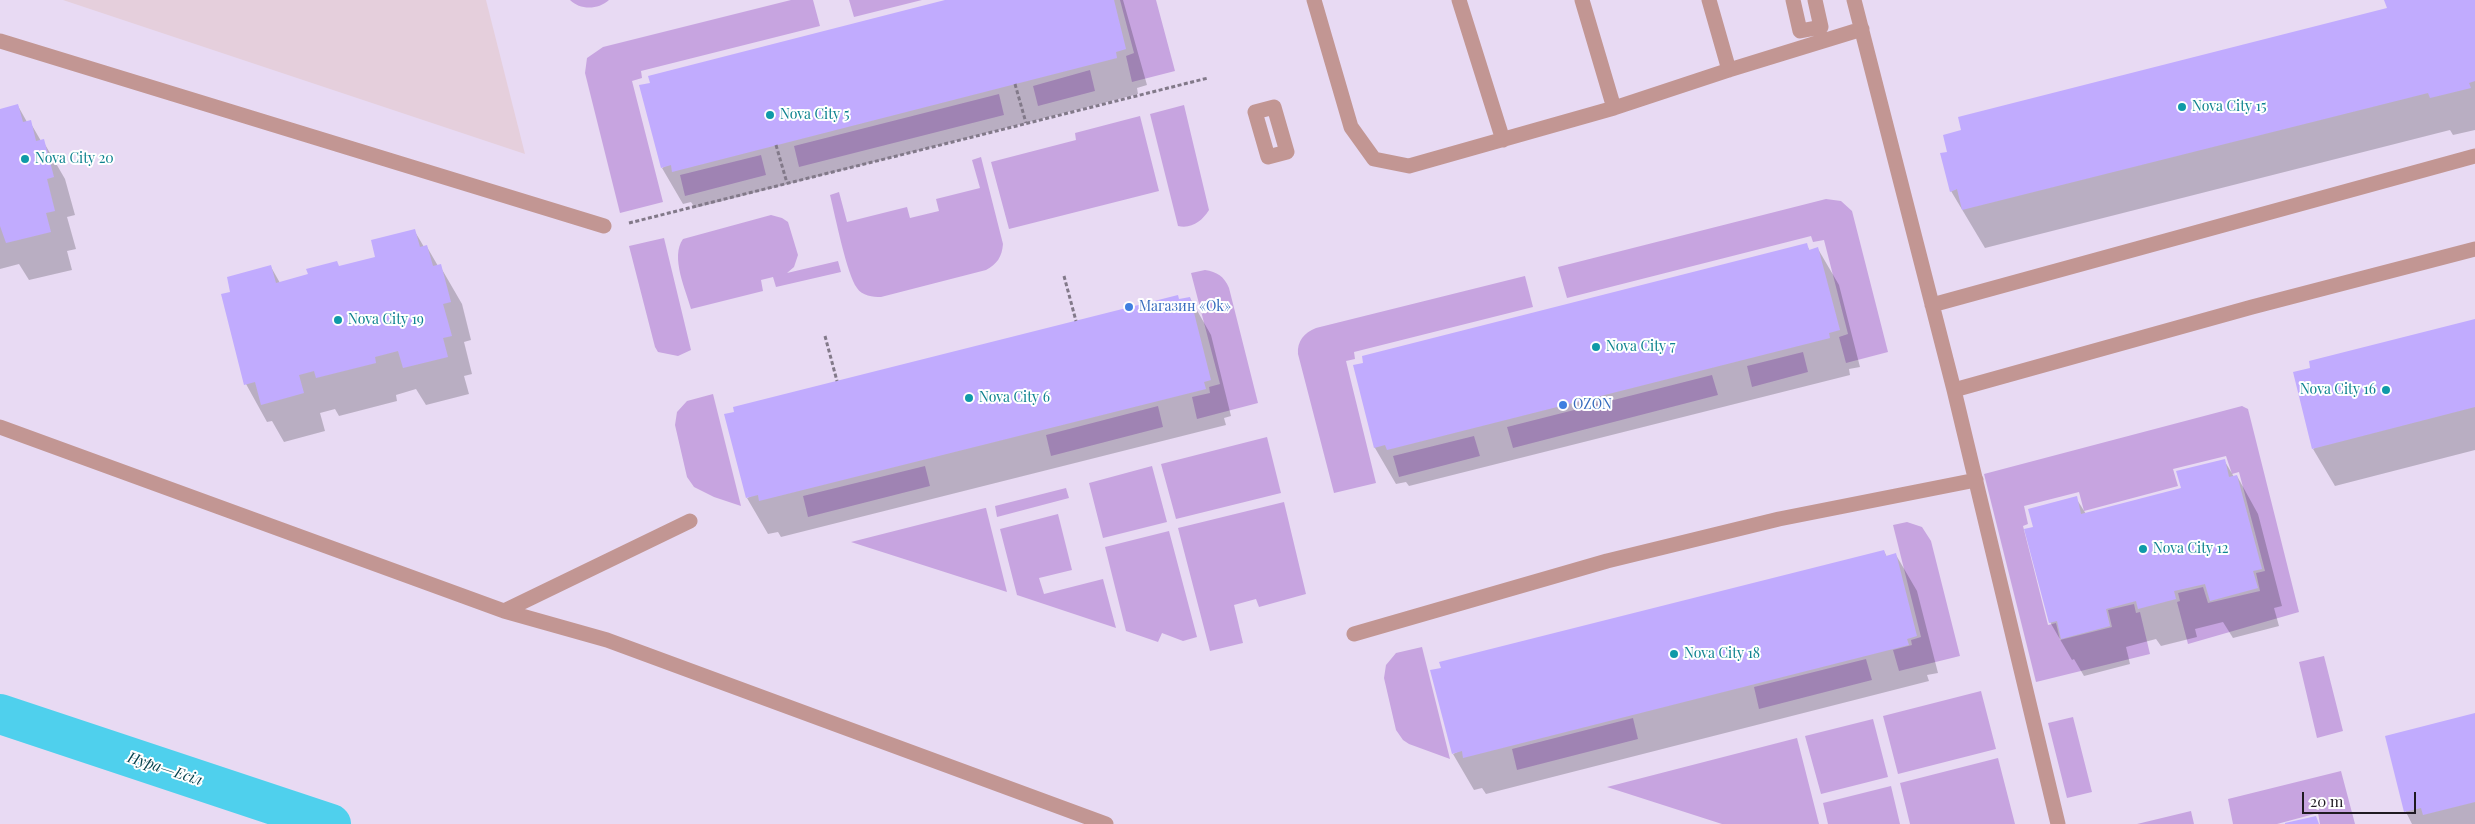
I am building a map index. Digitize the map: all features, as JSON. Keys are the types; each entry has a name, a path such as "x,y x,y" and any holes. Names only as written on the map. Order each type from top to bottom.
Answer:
{"street":[{"path":"1314,0 1351,128 1374,159 1409,166 1614,108 1729,70 1862,30"},
{"path":"1459,0 1502,140"},
{"path":"1582,0 1614,108"},
{"path":"1709,0 1729,70"},
{"path":"1793,0 1800,31 1821,27 1814,0"},
{"path":"1854,0 1954,390 2058,824"},
{"path":"0,41 604,226"},
{"path":"1932,305 2475,156"},
{"path":"1954,390 2252,307 2475,249"},
{"path":"0,427 504,610 607,640 1106,824"},
{"path":"1354,634 1607,561 1779,519 1976,480"},
{"path":"504,610 690,521"}],"path":[{"path":"604,226 614,226 1208,78"},
{"path":"1016,84 1026,123"},
{"path":"776,145 786,183"},
{"path":"1064,276 1076,321"},
{"path":"826,336 837,381"}],"shaded area":[{"path":"63,0 486,0 525,154"},
{"path":"570,0 609,0 600,6 589,8 579,6"},
{"path":"791,0 813,0 820,26 641,71 642,78 632,81 663,202 620,213 585,73 587,58 603,47"},
{"path":"849,0 922,0 854,17"},
{"path":"1120,0 1156,0 1175,71 1132,82 1126,56 1134,53"},
{"path":"1090,70 1095,91 1038,106 1033,86"},
{"path":"999,94 1004,115 799,167 794,146"},
{"path":"1184,105 1209,210 1196,223 1183,227 1178,226 1150,114"},
{"path":"1140,116 1159,191 1009,229 991,162 1076,140 1075,133"},
{"path":"761,155 766,175 685,196 680,175"},
{"path":"981,157 1003,244 996,263 986,270 881,297 868,296 859,291 853,281 845,258 830,195 839,192 847,222 907,207 910,218 939,211 936,199 980,188 972,160"},
{"path":"1826,199 1841,201 1852,211 1888,352 1846,363 1839,337 1848,334 1824,240 1813,242 1811,236 1567,298 1558,267"},
{"path":"771,215 788,222 798,255 794,267 787,273 838,261 841,272 776,287 773,277 761,280 763,291 691,309 678,264 679,246 683,239"},
{"path":"664,238 691,350 678,356 658,352 655,347 629,246"},
{"path":"1205,270 1220,275 1229,288 1258,403 1197,419 1192,397 1210,393 1209,387 1220,384 1191,273"},
{"path":"1525,276 1533,307 1354,352 1355,359 1346,361 1376,483 1334,493 1298,354 1300,341 1305,335 1316,328"},
{"path":"1803,352 1808,372 1752,387 1747,366"},
{"path":"1712,375 1718,395 1513,448 1507,427"},
{"path":"713,394 741,506 714,497 694,487 687,477 675,425 677,412 687,401"},
{"path":"1158,406 1163,427 1051,456 1046,435"},
{"path":"2242,406 2248,409 2299,612 2188,644 2177,602 2180,601 2178,593 2203,587 2208,603 2260,591 2256,573 2265,571 2239,472 2232,474 2226,456 2173,469 2178,486 2084,511 2079,492 2024,506 2028,524 2023,526 2048,625 2056,623 2060,640 2112,627 2108,610 2134,604 2136,613 2140,612 2150,654 2036,682 1984,474"},
{"path":"1474,436 1480,456 1399,477 1393,456"},
{"path":"1267,437 1281,493 1176,519 1161,464"},
{"path":"925,466 930,486 808,517 803,496"},
{"path":"1152,466 1167,522 1103,538 1089,483"},
{"path":"1066,488 1069,498 997,517 995,506"},
{"path":"1284,502 1306,594 1259,607 1256,599 1234,605 1243,643 1210,651 1178,528"},
{"path":"985,508 1007,592 851,542"},
{"path":"1058,514 1072,570 1039,578 1044,594 1103,579 1116,628 1017,595 1000,529"},
{"path":"1907,522 1922,527 1931,541 1960,656 1899,671 1893,650 1912,645 1911,640 1921,637 1893,525"},
{"path":"1169,531 1197,637 1183,641 1162,633 1158,642 1126,631 1105,547"},
{"path":"1422,647 1450,759 1409,744 1403,740 1396,730 1384,678 1386,665 1396,653"},
{"path":"2324,656 2343,731 2317,738 2299,662"},
{"path":"1866,659 1872,680 1759,709 1754,687"},
{"path":"1981,691 1996,749 1898,774 1883,716"},
{"path":"2073,717 2092,792 2067,798 2048,723"},
{"path":"1633,718 1638,739 1517,770 1512,749"},
{"path":"1873,719 1888,777 1821,794 1805,736"},
{"path":"1797,738 1819,824 1722,824 1607,787"},
{"path":"1998,758 2015,824 1910,824 1900,783"},
{"path":"2341,771 2355,824 2320,824 2318,813 2277,824 2233,824 2228,799"},
{"path":"1891,786 1900,824 1828,824 1823,803"},
{"path":"2191,811 2194,824 2137,824"}],"building":[{"name":"Nova City 5","path":"945,0 1114,0 1126,49 1116,52 1117,58 672,172 671,165 661,168 639,85 650,83 648,76"},
{"name":"Nova City 15","path":"2384,0 2475,0 2475,81 2469,83 2471,88 2430,98 2428,93 1962,210 1957,189 1950,192 1940,153 1947,152 1943,135 1961,130 1958,117 2387,8"},
{"name":"Nova City 20","path":"18,104 23,122 31,120 36,141 44,139 54,177 47,179 55,211 46,213 51,232 6,243 0,226 0,109"},
{"name":"Nova City 19","path":"415,229 420,247 427,245 433,266 441,264 451,302 443,304 452,336 443,338 448,357 403,368 398,351 375,357 376,363 316,378 314,371 299,375 304,393 261,405 255,382 244,385 221,294 230,292 227,277 271,265 276,283 308,274 306,269 337,261 339,266 375,257 371,240"},
{"name":"Nova City 7","path":"1807,243 1809,250 1818,247 1840,330 1829,333 1830,338 1387,450 1385,445 1374,448 1353,365 1363,363 1362,356"},
{"name":"Nova City 6","path":"1178,295 1179,299 1190,297 1211,380 1204,382 1206,389 759,501 758,495 746,498 724,414 734,412 733,407"},
{"name":"Nova City 16","path":"2475,319 2475,407 2312,449 2293,372 2310,368 2309,361"},
{"name":"Nova City 12","path":"2225,459 2229,477 2237,475 2262,569 2253,571 2258,588 2210,601 2205,584 2174,591 2176,599 2138,609 2136,601 2106,609 2110,626 2061,639 2057,621 2049,623 2024,529 2033,527 2028,509 2077,496 2081,514 2181,488 2176,471"},
{"name":"Nova City 18","path":"1884,550 1886,556 1896,553 1917,636 1907,639 1909,645 1463,758 1462,751 1452,754 1430,670 1441,668 1439,662"},
{"path":"2475,713 2475,802 2423,815 2421,808 2404,812 2385,736"},
{"path":"2316,816 2319,824 2285,824 2285,823"}],"waterway":[{"name":"Нура—Есіл","path":"0,714 331,824"}],"place":[{"name":"Nova City 15","path":"2182,107"},
{"name":"Nova City 5","path":"770,115"},
{"name":"Nova City 20","path":"25,159"},
{"name":"Магазин «Ok»","path":"1129,307"},
{"name":"Nova City 19","path":"338,320"},
{"name":"Nova City 7","path":"1596,347"},
{"name":"Nova City 16","path":"2386,390"},
{"name":"Nova City 6","path":"969,398"},
{"name":"OZON","path":"1563,405"},
{"name":"Nova City 12","path":"2143,549"},
{"name":"Nova City 18","path":"1674,654"}]}
